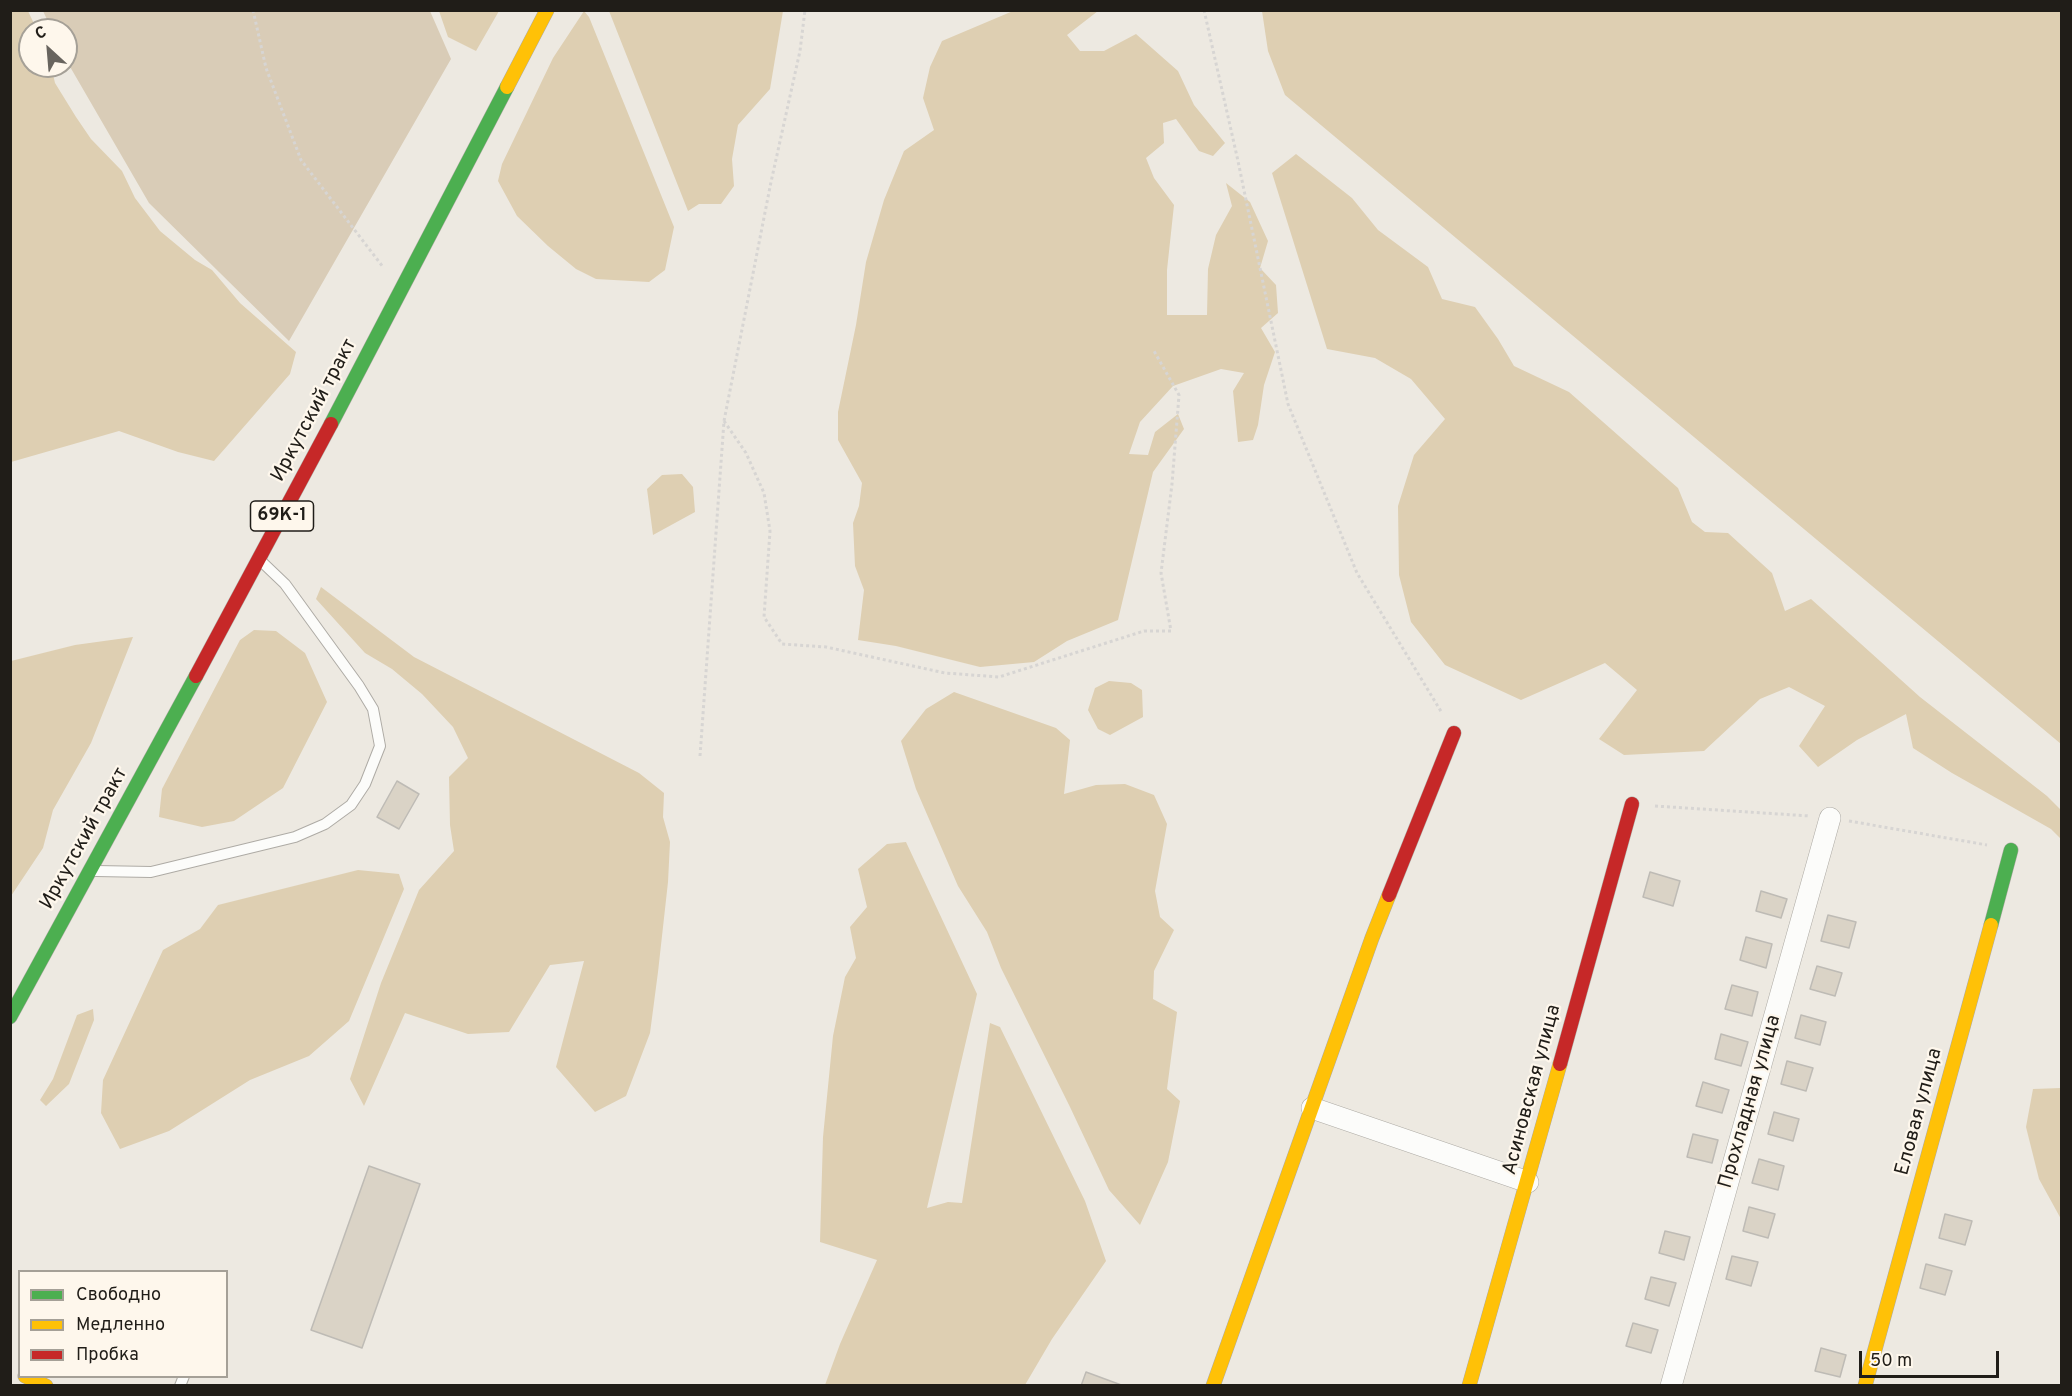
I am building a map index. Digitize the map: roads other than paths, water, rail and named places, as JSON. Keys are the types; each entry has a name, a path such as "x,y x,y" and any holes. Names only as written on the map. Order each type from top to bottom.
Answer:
{"street":[{"name":"Иркутский тракт","path":"10,1017 260,560 547,10"},
{"path":"1213,1386 1372,938 1454,733"},
{"name":"Асиновская улица","path":"1469,1386 1632,804"},
{"name":"Прохладная улица","path":"1671,1386 1830,818"},
{"name":"Еловая улица","path":"1865,1386 2011,850"},
{"path":"1312,1108 1528,1182"},
{"path":"27,1378 46,1386"}],"lane":[{"path":"90,871 151,872 295,837 325,824 351,805 365,784 380,747 373,709 285,584 260,560"}]}
